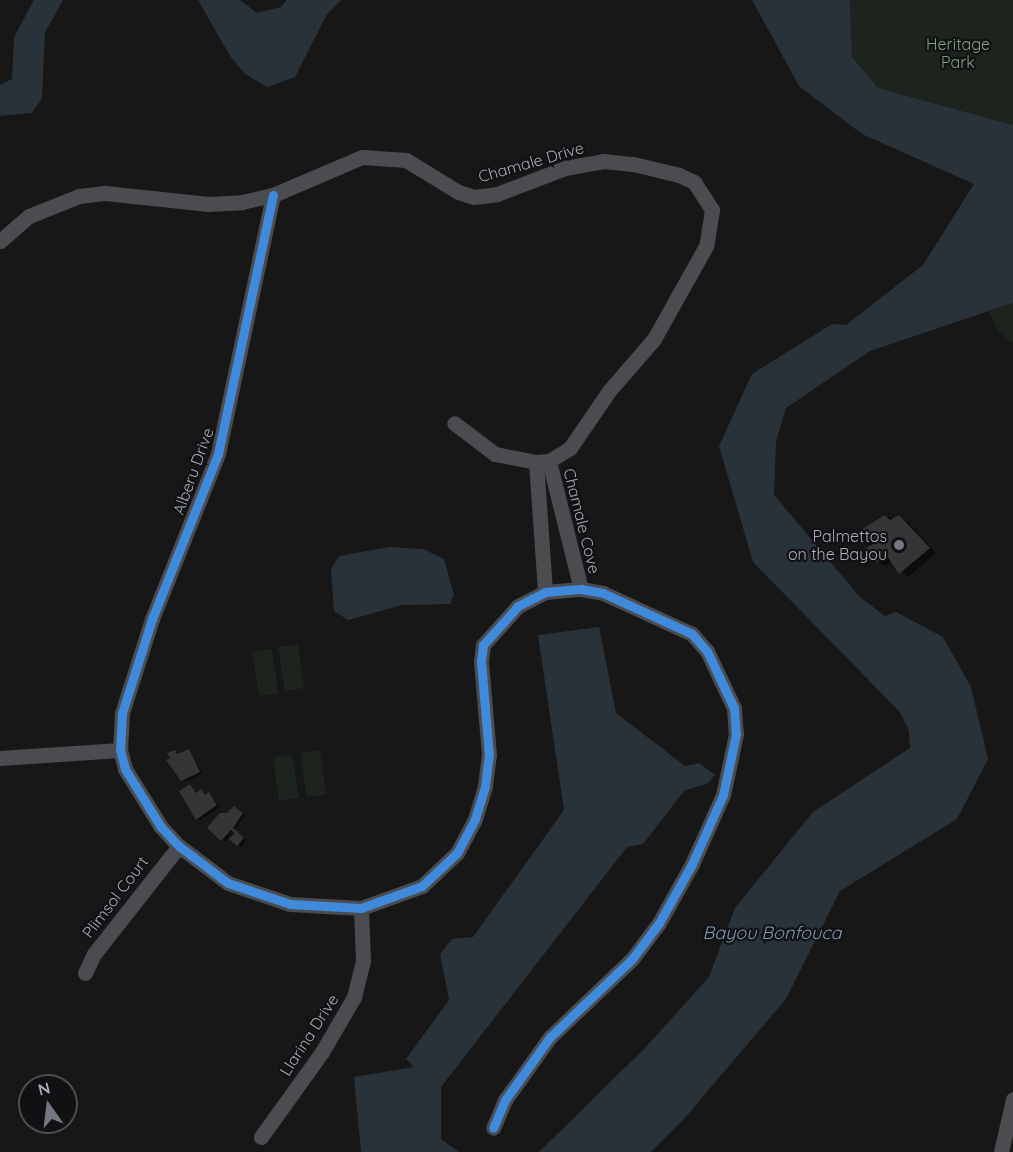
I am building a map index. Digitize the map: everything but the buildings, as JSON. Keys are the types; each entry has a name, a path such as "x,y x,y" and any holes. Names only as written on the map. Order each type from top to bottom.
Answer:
{"street":[{"name":"Chamale Drive","path":"0,242 29,216 79,196 105,193 208,204 273,195 362,157 406,160 458,192 474,197 496,194 565,168 603,161 644,166 694,182 712,210 711,229 686,285 654,339 609,391 570,448 542,462"},
{"name":"Alberu Drive","path":"120,750 126,694 218,454 273,195"},
{"path":"454,423 495,454 542,462"},
{"name":"Chamale Cove","path":"542,462 581,589"},
{"name":"Chamale Cove","path":"542,462 545,592"},
{"path":"0,758 120,750 133,786 178,846 210,872 258,895 309,907 361,908 422,886 448,864 467,836 485,786 489,755 481,661 483,645 518,606 545,592 581,589 642,608 692,634 707,651 734,708 736,734 731,768 692,864 659,923 632,959 550,1037 505,1100 493,1128"},
{"name":"Plimsol Court","path":"86,974 94,954 178,846"},
{"name":"Llarina Drive","path":"261,1137 322,1053 354,997 363,961 361,908"},
{"path":"1001,1152 1013,1099"}],"green space":[{"name":"Heritage Park","path":"850,0 1013,0 1013,125 878,88 852,57"},
{"path":"1013,303 1013,343 998,331 989,312"},
{"path":"298,644 304,688 285,691 278,647"},
{"path":"272,649 278,693 259,696 252,652"},
{"path":"320,750 326,794 307,797 300,753"},
{"path":"292,754 299,798 279,801 273,757"}],"water":[{"path":"34,0 63,0 45,32 42,98 32,113 0,116 0,85 12,79 14,37"},
{"path":"198,0 240,0 257,13 281,7 287,0 341,0 327,14 295,77 267,87 245,74 230,56"},
{"name":"Bayou Bonfouca","path":"752,0 850,0 852,57 878,88 1013,125 1013,303 870,351 786,408 776,441 774,495 860,597 885,616 896,612 943,637 971,687 988,759 957,819 840,891 786,999 683,1120 651,1152 539,1152 646,1047 709,977 735,908 813,812 910,748 909,731 900,712 753,562 719,446 752,374 832,324 846,325 923,265 974,184 862,134 799,86"},
{"path":"389,547 423,549 444,559 454,595 450,604 402,605 348,620 334,611 331,569 339,556"},
{"path":"599,627 616,713 685,766 699,763 715,775 708,783 684,791 643,844 627,847 441,1087 441,1139 459,1152 361,1152 354,1077 414,1067 406,1059 449,1000 440,954 452,939 473,937 564,810 538,635"}],"cycle path":[{"path":"273,195 218,454 152,619 122,713 120,750 125,769 161,827 179,846 228,883 290,904 361,908 422,886 457,853 475,819 485,786 489,755 481,661 483,645 518,606 545,592 581,589 603,593 692,634 707,651 734,708 736,734 723,795 692,864 659,923 632,959 550,1037 505,1100 493,1128"}],"place":[{"name":"Palmettos on the Bayou","path":"899,545"}]}
